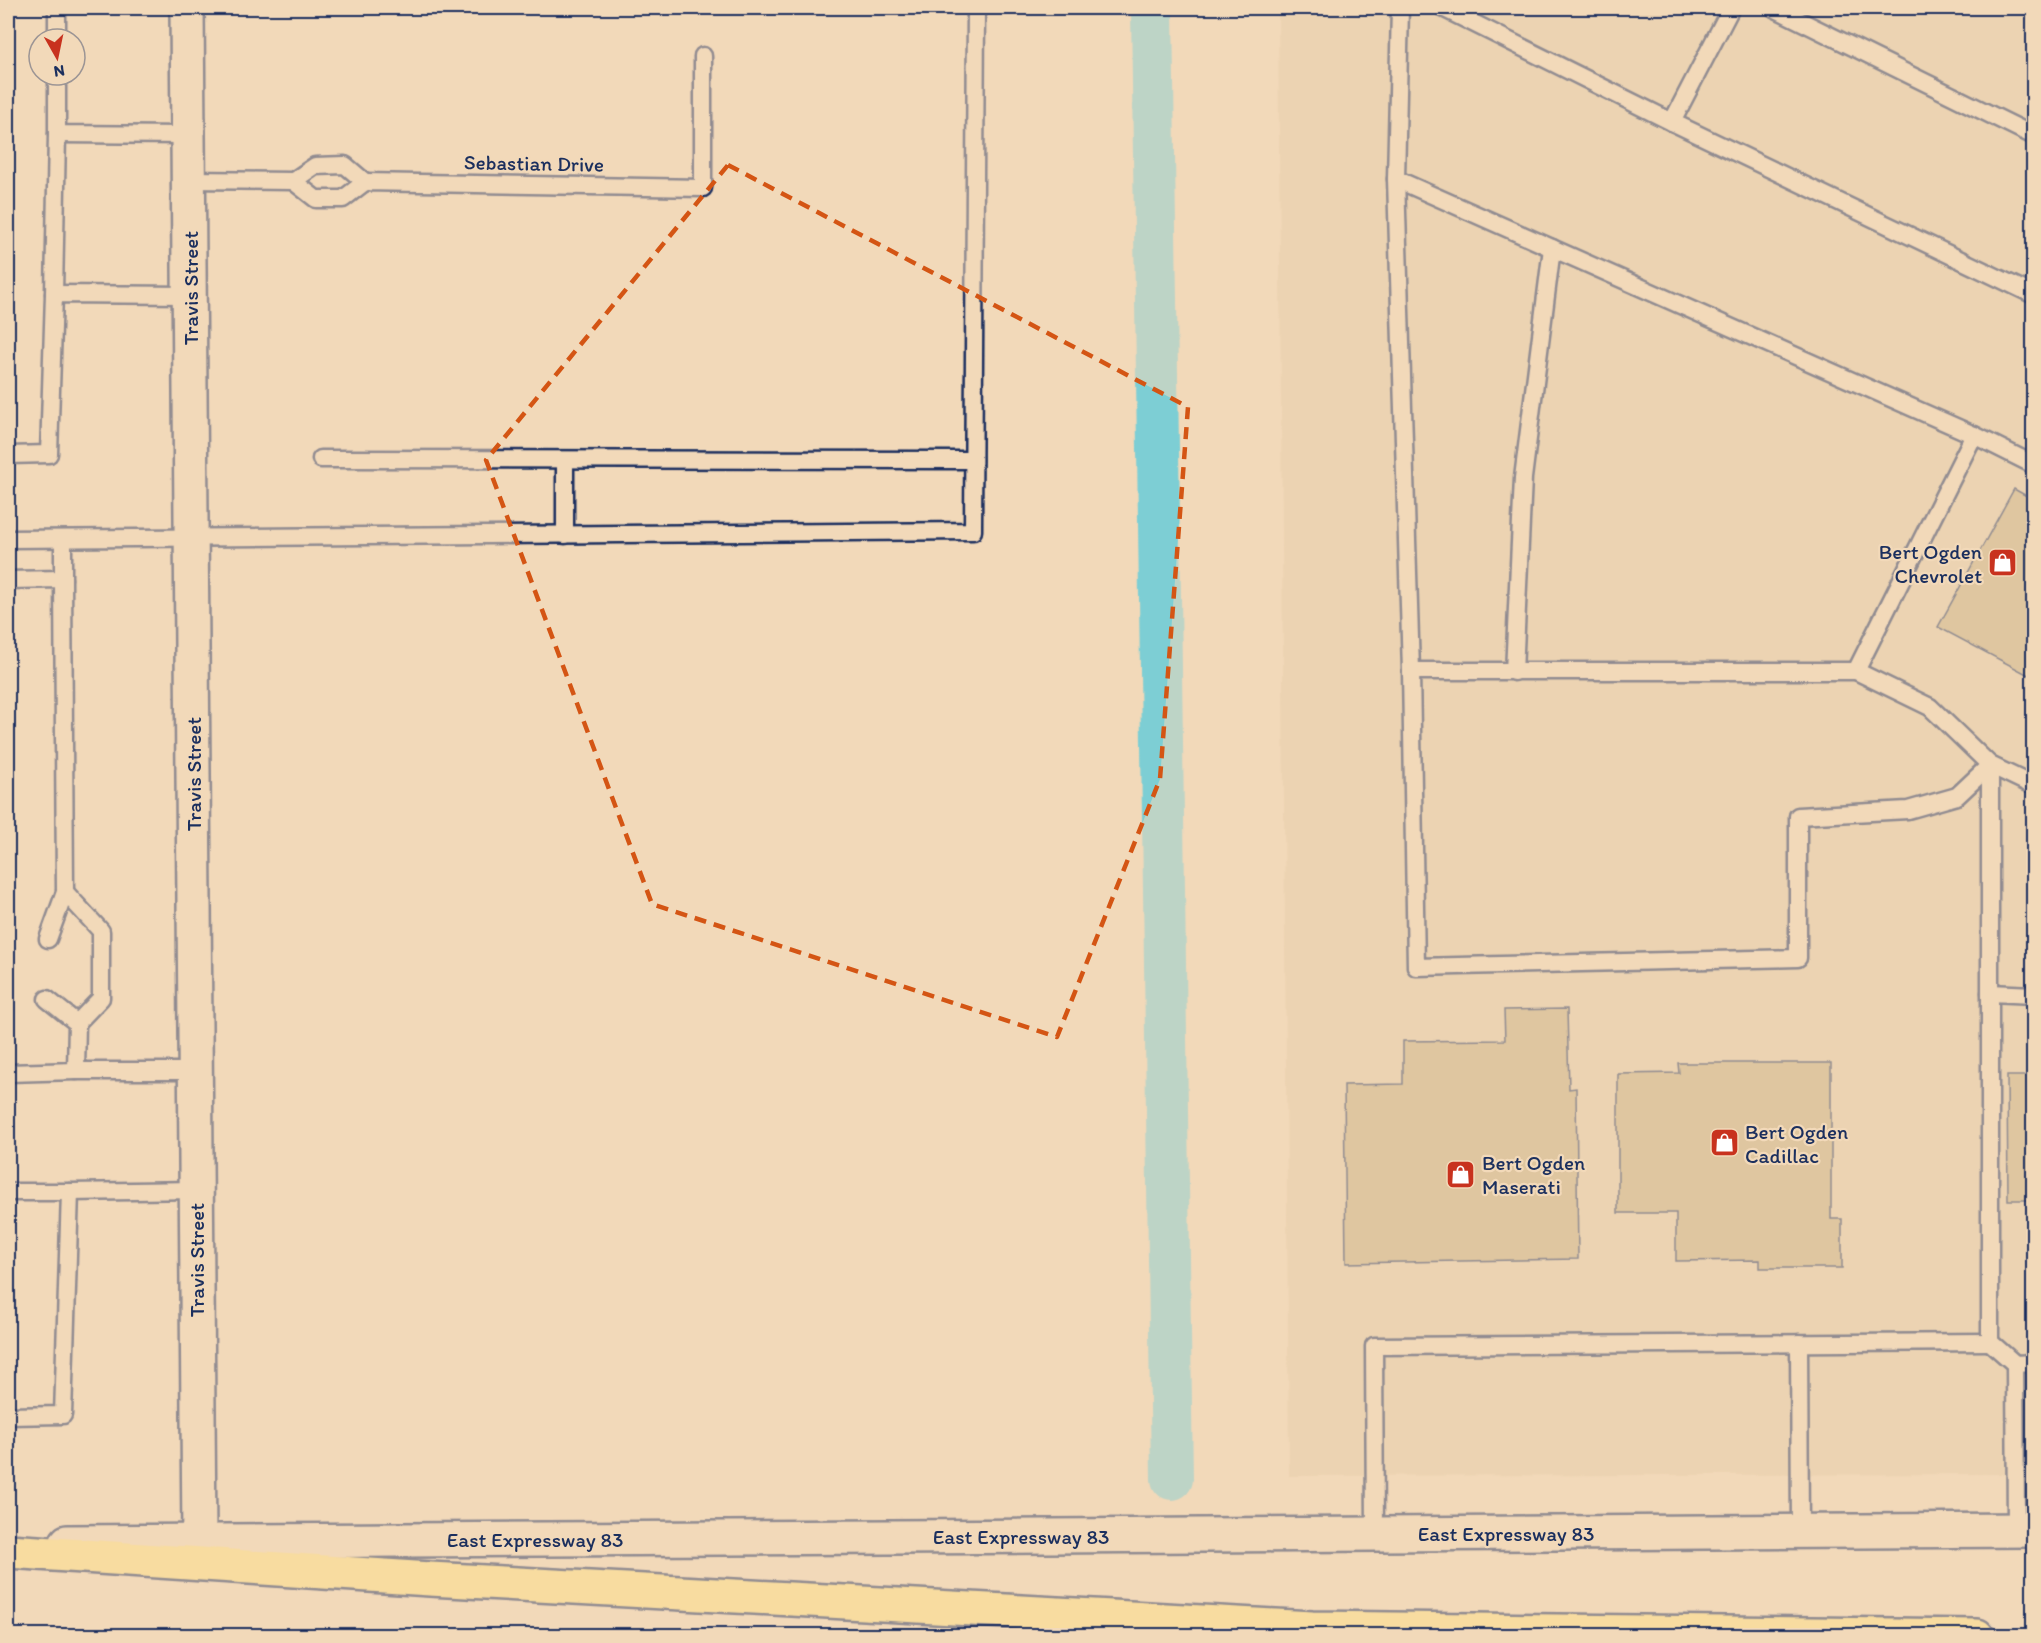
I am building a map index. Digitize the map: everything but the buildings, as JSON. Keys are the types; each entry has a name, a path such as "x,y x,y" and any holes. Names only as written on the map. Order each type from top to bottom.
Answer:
{"highway":[{"path":"8,1551 430,1579 1312,1628 1977,1635"}],"main road":[{"name":"Travis Street","path":"187,8 199,1541"},
{"name":"East Expressway 83","path":"8,1542 2025,1530"}],"lane":[{"path":"57,8 57,27"},
{"path":"8,539 973,531 976,8"},
{"path":"1400,8 1396,179 1411,671 1416,967 1798,958 1798,816 1908,810 1957,796 1990,765"},
{"path":"1443,8 1672,122 2034,295"},
{"path":"1672,122 1731,8"},
{"path":"1774,8 2034,136"},
{"name":"Sebastian Drive","path":"365,182 703,188 703,56"},
{"path":"8,455 49,454 57,87"},
{"path":"57,134 188,135"},
{"path":"189,180 293,181 315,166 345,165 365,182 343,199 316,199 293,181"},
{"path":"1396,179 1974,435 2034,465"},
{"path":"1514,672 1523,478 1552,248"},
{"path":"54,294 190,295"},
{"path":"1856,671 1974,435"},
{"path":"321,459 973,460"},
{"path":"565,460 565,536"},
{"path":"48,939 65,892 63,539"},
{"path":"8,580 63,579"},
{"path":"1411,671 1856,671 1930,707 1990,765 2034,786"},
{"path":"1990,765 1990,1341"},
{"path":"65,892 101,931 101,998 77,1023 76,1071"},
{"path":"1990,993 2034,995"},
{"path":"47,999 77,1023"},
{"path":"8,1073 195,1071"},
{"path":"8,1192 196,1190"},
{"path":"8,1416 63,1415 70,1192"},
{"path":"1375,1534 1374,1346 1799,1342 1990,1341 2015,1364 2025,1530"},
{"path":"1799,1342 1800,1531"},
{"path":"2015,1364 2034,1363"}],"highlighted area":[{"path":"728,165 1188,407 1160,779 1057,1037 652,904 486,460"}],"shaded area":[{"path":"1278,8 2033,8 2033,1474 1289,1476"}],"waterway":[{"path":"1152,8 1172,1479"}],"place":[{"name":"Bert Ogden Chevrolet","path":"2003,563"},
{"name":"Bert Ogden Cadillac","path":"1724,1143"},
{"name":"Bert Ogden Maserati","path":"1461,1174"}]}
